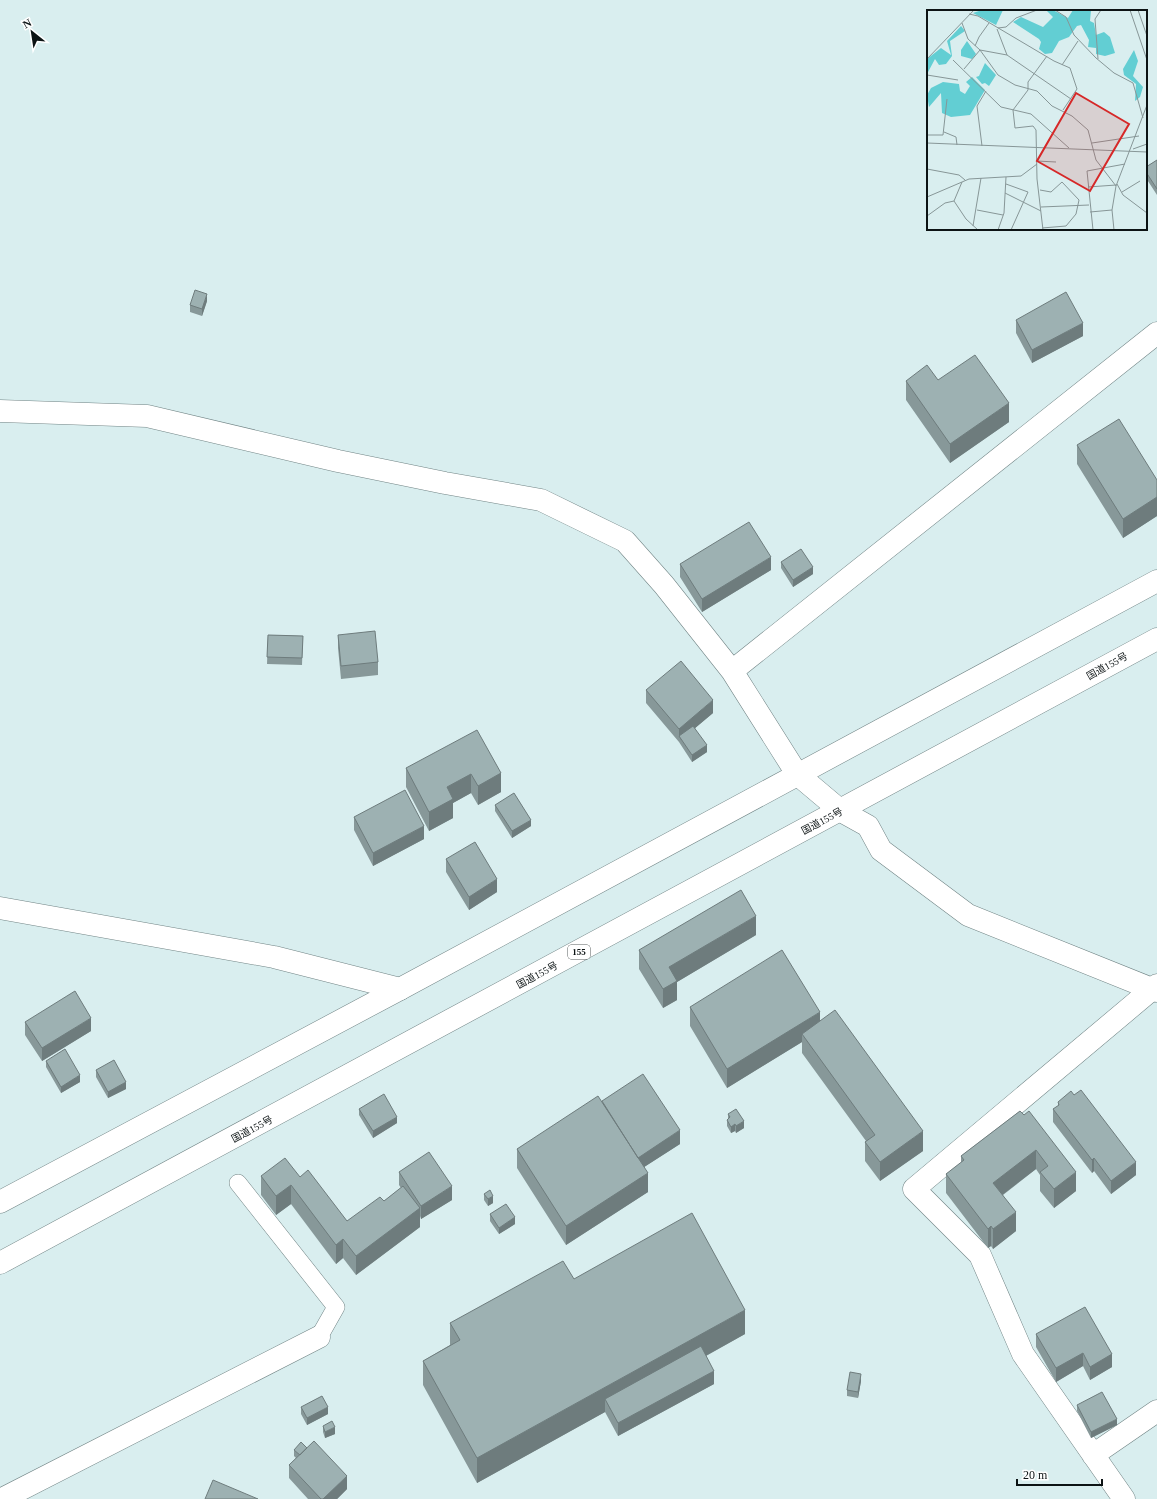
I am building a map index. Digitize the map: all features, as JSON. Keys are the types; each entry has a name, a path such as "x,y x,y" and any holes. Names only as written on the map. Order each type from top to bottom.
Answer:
{"main road":[{"path":"732,671 1157,333"},
{"path":"0,411 147,416 338,461 445,483 541,500 625,541 664,585 732,671 797,774 840,811 868,826 882,850 968,914 1155,988 914,1189 980,1255 1023,1354 1124,1499"},
{"path":"0,1202 400,989 1157,581"},
{"name":"国道155号","path":"0,1263 1157,639"},
{"path":"0,908 274,957 400,989"},
{"path":"2,1499 319,1336"},
{"path":"1093,1455 1157,1411"}],"lane":[{"path":"238,1183 336,1307 319,1336"}],"building":[{"path":"1157,160 1157,189 1147,174 1147,166"},
{"path":"195,290 207,294 202,309 190,305"},
{"path":"1066,292 1083,323 1032,350 1016,320"},
{"path":"975,355 1009,403 950,444 906,381 927,365 938,380"},
{"path":"1119,419 1157,480 1157,497 1123,519 1077,445"},
{"path":"749,522 771,557 702,599 680,564"},
{"path":"801,549 813,567 793,580 781,562"},
{"path":"375,631 378,662 341,666 338,635"},
{"path":"268,635 303,636 302,658 267,657"},
{"path":"681,661 713,700 679,729 646,690"},
{"path":"693,726 707,745 692,755 679,736"},
{"path":"477,730 501,773 478,786 471,774 447,787 453,799 429,812 406,768"},
{"path":"405,790 424,826 373,853 354,817"},
{"path":"514,793 531,820 512,831 495,805"},
{"path":"475,842 497,879 469,897 446,859"},
{"path":"741,890 756,916 669,967 677,981 663,989 639,950"},
{"path":"782,950 820,1012 727,1069 690,1007"},
{"path":"75,991 91,1018 42,1048 25,1022"},
{"path":"835,1010 923,1131 880,1162 865,1142 875,1135 802,1034"},
{"path":"65,1049 80,1075 61,1087 46,1061"},
{"path":"114,1060 126,1082 108,1092 96,1070"},
{"path":"643,1074 680,1130 638,1158 602,1101"},
{"path":"1081,1090 1136,1162 1111,1181 1094,1158 1092,1160 1053,1109 1059,1105 1058,1102 1071,1091 1074,1095"},
{"path":"384,1094 397,1117 373,1131 359,1109"},
{"path":"598,1096 648,1173 566,1226 517,1149"},
{"path":"736,1109 744,1121 731,1127 727,1120 730,1117 728,1114"},
{"path":"1020,1111 1024,1115 1029,1111 1076,1172 1054,1189 1040,1172 1048,1166 1036,1150 993,1183 1016,1212 993,1229 991,1226 988,1229 946,1174 964,1160 961,1156"},
{"path":"429,1152 452,1186 421,1206 399,1172"},
{"path":"285,1158 300,1177 308,1170 347,1221 380,1197 384,1201 403,1186 420,1208 356,1256 343,1239 336,1245 291,1185 276,1196 261,1176"},
{"path":"490,1190 493,1196 488,1199 484,1194"},
{"path":"506,1204 515,1217 499,1228 490,1214"},
{"path":"692,1213 745,1310 477,1458 423,1361 460,1340 450,1323 563,1261 574,1279"},
{"path":"1085,1307 1112,1354 1090,1367 1083,1353 1056,1368 1036,1334"},
{"path":"701,1346 714,1371 618,1423 605,1399"},
{"path":"850,1372 861,1374 858,1392 847,1390"},
{"path":"1102,1392 1117,1419 1091,1432 1077,1405"},
{"path":"322,1396 328,1407 307,1418 301,1407"},
{"path":"332,1421 335,1427 325,1432 323,1426"},
{"path":"314,1441 347,1476 323,1499 321,1499 289,1465"},
{"path":"301,1442 307,1448 300,1455 294,1450"},
{"path":"213,1480 258,1499 205,1499"}]}
